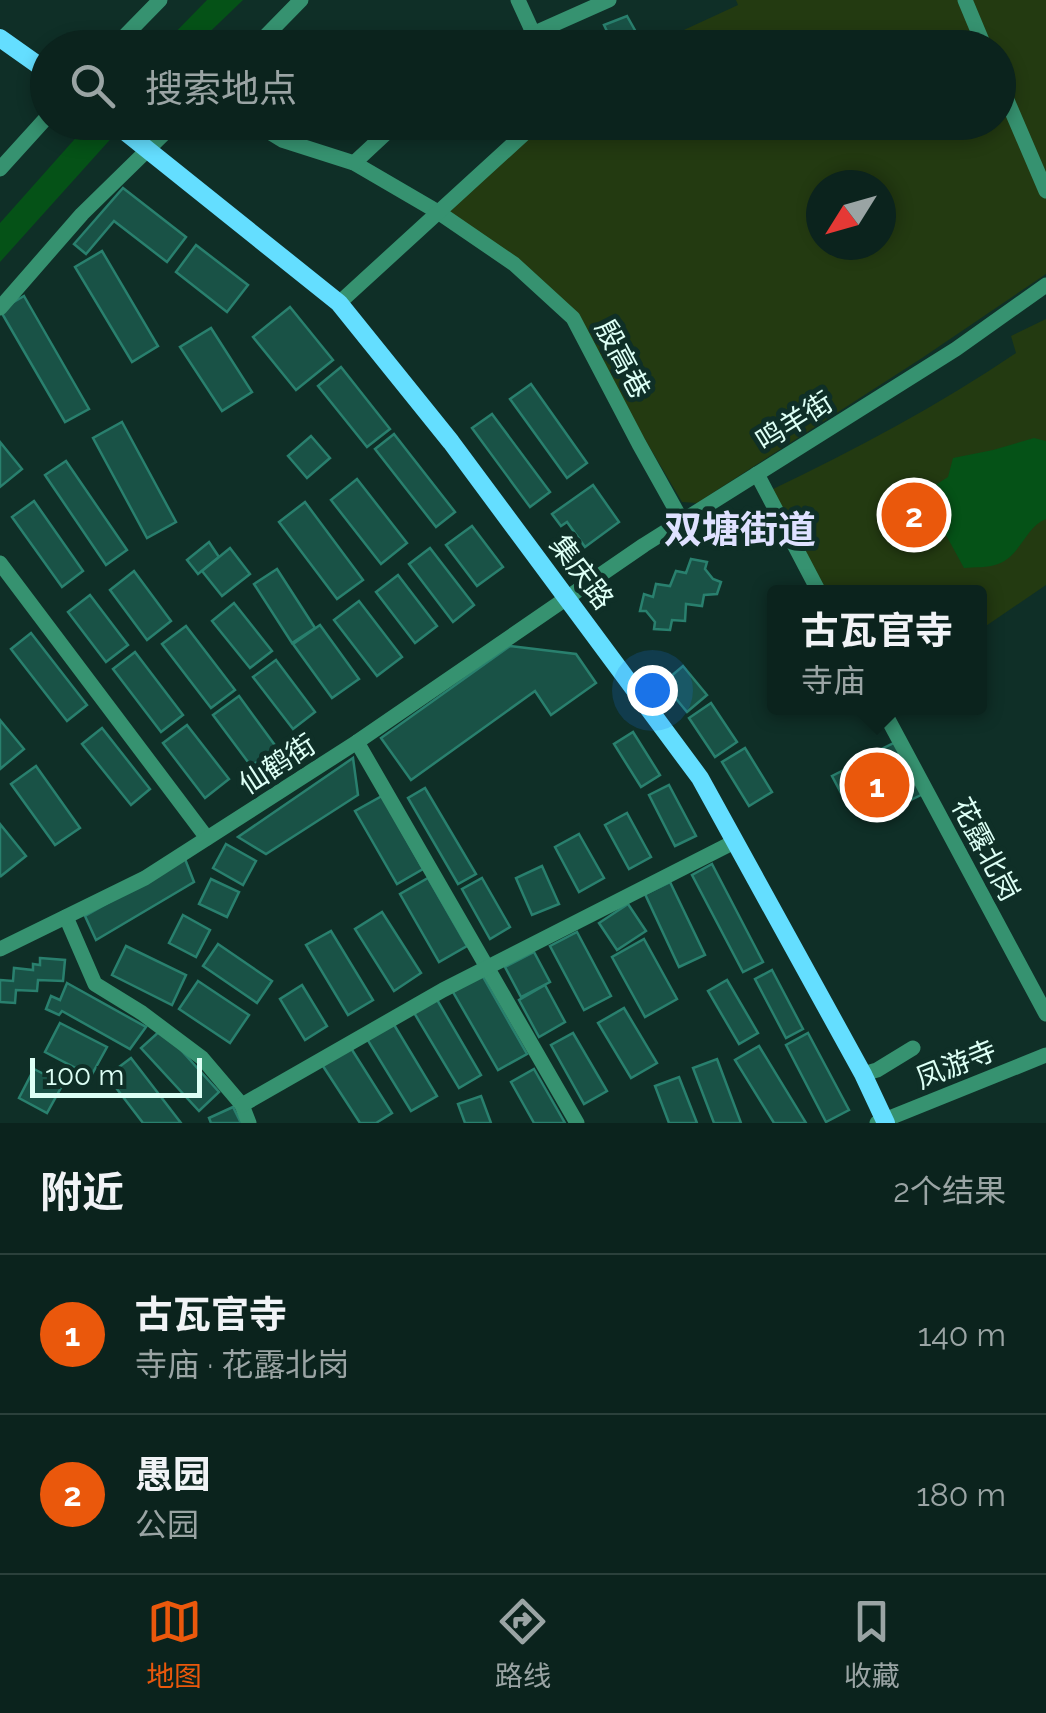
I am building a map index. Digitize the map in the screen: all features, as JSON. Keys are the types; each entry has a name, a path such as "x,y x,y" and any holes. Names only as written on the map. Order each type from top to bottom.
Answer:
{"main road":[{"path":"0,38 30,59"},
{"name":"集庆路","path":"135,140 339,304 451,442 700,778 863,1074 883,1122"}],"street":[{"path":"130,30 160,0"},
{"path":"272,30 301,0"},
{"path":"518,0 532,30"},
{"path":"554,30 610,0"},
{"path":"965,0 978,30"},
{"path":"1016,121 1046,192"},
{"path":"0,169 30,136"},
{"path":"0,308 82,214 157,140"},
{"name":"殷高巷","path":"282,140 354,164 438,212 514,264 573,318 682,521"},
{"path":"354,164 379,140"},
{"path":"339,304 517,140"},
{"name":"鸣羊街","path":"566,596 956,349 1046,285"},
{"path":"757,474 815,585"},
{"path":"0,564 206,838"},
{"name":"仙鹤街","path":"0,949 145,878 357,742 566,596"},
{"name":"花露北岗","path":"886,715 1046,1014"},
{"path":"357,742 577,1123"},
{"path":"242,1105 443,990 734,842"},
{"path":"66,917 96,984 202,1058 242,1105 249,1123"},
{"path":"863,1074 913,1048"},
{"name":"凤游寺","path":"883,1122 1046,1055"}],"shaded area":[{"path":"207,0 243,0 212,30 178,30"},
{"path":"736,0 1046,0 1046,274 697,503 682,502 573,318 439,203 509,140 1016,140 1016,30 684,30 738,5"},
{"path":"74,140 110,140 0,262 0,223"},
{"path":"1046,319 1046,585 987,625 987,585 822,585 771,490 957,391 1016,353 1011,336"},
{"path":"1034,438 1046,441 1046,519 1033,528 1006,560 964,568 923,493 948,477 953,458"}],"building":[{"path":"627,16 635,30 606,30 604,25"},
{"path":"123,188 186,237 167,262 114,221 86,254 74,244"},
{"path":"196,245 248,285 227,312 176,272"},
{"path":"102,251 158,346 132,362 75,267"},
{"path":"24,296 89,409 65,422 0,310"},
{"path":"290,307 333,360 296,390 253,337"},
{"path":"211,328 252,392 222,411 180,347"},
{"path":"341,367 390,429 367,447 318,386"},
{"path":"531,384 587,463 567,478 510,399"},
{"path":"492,414 550,492 530,507 472,428"},
{"path":"122,422 176,522 147,538 93,438"},
{"path":"394,434 455,512 436,527 375,449"},
{"path":"311,436 330,458 307,478 288,456"},
{"path":"0,442 22,469 0,487"},
{"path":"66,461 127,550 106,565 45,475"},
{"path":"357,479 407,543 381,564 331,500"},
{"path":"593,485 619,522 585,547 567,522 561,526 552,514"},
{"path":"34,501 83,571 62,587 12,517"},
{"path":"305,502 363,580 337,599 279,522"},
{"path":"472,526 503,567 477,586 446,545"},
{"path":"209,542 219,557 198,574 187,560"},
{"path":"230,548 250,574 222,596 202,571"},
{"path":"430,548 474,605 453,622 409,564"},
{"path":"691,559 707,562 705,569 721,582 717,594 704,595 702,606 686,604 685,621 672,620 670,630 654,629 655,622 646,611 640,611 644,594 653,597 656,584 670,586 676,571 686,573"},
{"path":"277,569 315,628 292,643 254,584"},
{"path":"134,571 171,621 147,640 110,590"},
{"path":"398,575 437,626 415,643 376,592"},
{"path":"90,595 128,645 106,662 68,612"},
{"path":"359,601 402,657 377,676 334,620"},
{"path":"234,603 272,651 250,668 212,621"},
{"path":"320,625 359,679 332,698 293,644"},
{"path":"186,626 235,690 211,708 162,644"},
{"path":"31,633 87,705 67,721 11,649"},
{"path":"510,646 576,654 596,683 551,715 535,691 411,780 381,738"},
{"path":"135,652 183,715 161,732 113,669"},
{"path":"276,660 315,712 293,729 253,677"},
{"path":"683,666 707,695 687,712 663,683"},
{"path":"239,696 277,748 251,766 213,715"},
{"path":"711,703 737,742 715,757 689,718"},
{"path":"0,720 24,749 0,769"},
{"path":"187,725 229,779 205,798 163,743"},
{"path":"102,728 150,789 131,805 82,744"},
{"path":"633,732 660,775 641,787 614,744"},
{"path":"898,741 907,760 891,769 893,773 869,785 857,761"},
{"path":"745,748 772,792 749,806 722,762"},
{"path":"353,758 358,795 266,854 238,837"},
{"path":"907,760 923,794 884,813 870,784 887,776 897,795 902,792 891,769"},
{"path":"36,766 80,828 55,845 11,784"},
{"path":"850,767 865,797 848,806 832,776"},
{"path":"669,785 696,836 675,846 649,795"},
{"path":"425,788 476,874 458,884 408,798"},
{"path":"382,796 423,869 397,884 355,811"},
{"path":"627,813 651,857 629,869 605,825"},
{"path":"0,824 26,856 1,876 0,874"},
{"path":"579,834 604,878 579,892 555,847"},
{"path":"226,844 256,861 243,885 213,868"},
{"path":"185,859 194,882 96,940 85,916"},
{"path":"712,864 763,962 743,972 692,875"},
{"path":"542,866 559,904 532,915 516,878"},
{"path":"428,878 467,946 439,962 400,894"},
{"path":"482,878 510,927 490,939 462,889"},
{"path":"211,879 239,892 227,917 199,904"},
{"path":"670,882 705,955 679,967 645,894"},
{"path":"628,904 646,931 617,950 599,923"},
{"path":"382,912 421,973 394,991 355,929"},
{"path":"183,915 210,930 196,957 169,943"},
{"path":"331,931 373,1000 348,1015 306,945"},
{"path":"577,932 611,996 584,1010 550,946"},
{"path":"644,939 677,999 645,1017 612,957"},
{"path":"218,944 272,981 257,1003 203,966"},
{"path":"126,946 186,975 172,1005 112,975"},
{"path":"534,952 550,982 521,997 505,967"},
{"path":"40,958 65,960 63,981 38,980 37,991 16,990 15,1003 0,1002 0,980 13,981 14,968 33,970 33,964 40,965"},
{"path":"772,970 803,1029 786,1038 755,979"},
{"path":"482,975 527,1054 498,1070 453,992"},
{"path":"727,980 758,1033 739,1044 708,991"},
{"path":"198,981 249,1015 230,1043 179,1009"},
{"path":"67,983 146,1027 130,1049 62,1011 59,1015 46,1009 51,996 60,1000"},
{"path":"302,985 327,1026 305,1040 280,999"},
{"path":"545,985 565,1022 539,1037 519,1000"},
{"path":"436,998 481,1075 459,1088 413,1011"},
{"path":"624,1008 657,1063 631,1078 598,1023"},
{"path":"60,1023 107,1047 91,1076 45,1052"},
{"path":"393,1023 437,1096 411,1111 367,1039"},
{"path":"162,1029 219,1092 199,1111 141,1048"},
{"path":"573,1033 607,1091 584,1104 551,1045"},
{"path":"808,1033 849,1110 826,1122 786,1045"},
{"path":"349,1045 392,1113 376,1123 360,1123 321,1063"},
{"path":"759,1046 806,1123 774,1123 735,1060"},
{"path":"131,1058 181,1123 143,1123 107,1076"},
{"path":"717,1059 741,1123 714,1123 693,1068"},
{"path":"34,1069 63,1084 47,1113 19,1098"},
{"path":"534,1069 565,1123 534,1123 511,1082"},
{"path":"679,1077 697,1123 669,1123 655,1086"},
{"path":"481,1096 491,1123 465,1123 458,1104"},
{"path":"233,1107 241,1123 211,1123 209,1118"}],"place":[{"name":"愚园","path":"914,515"},
{"name":"古瓦官寺","path":"877,785"}],"district":[{"name":"双塘街道","path":"740,530"}]}
